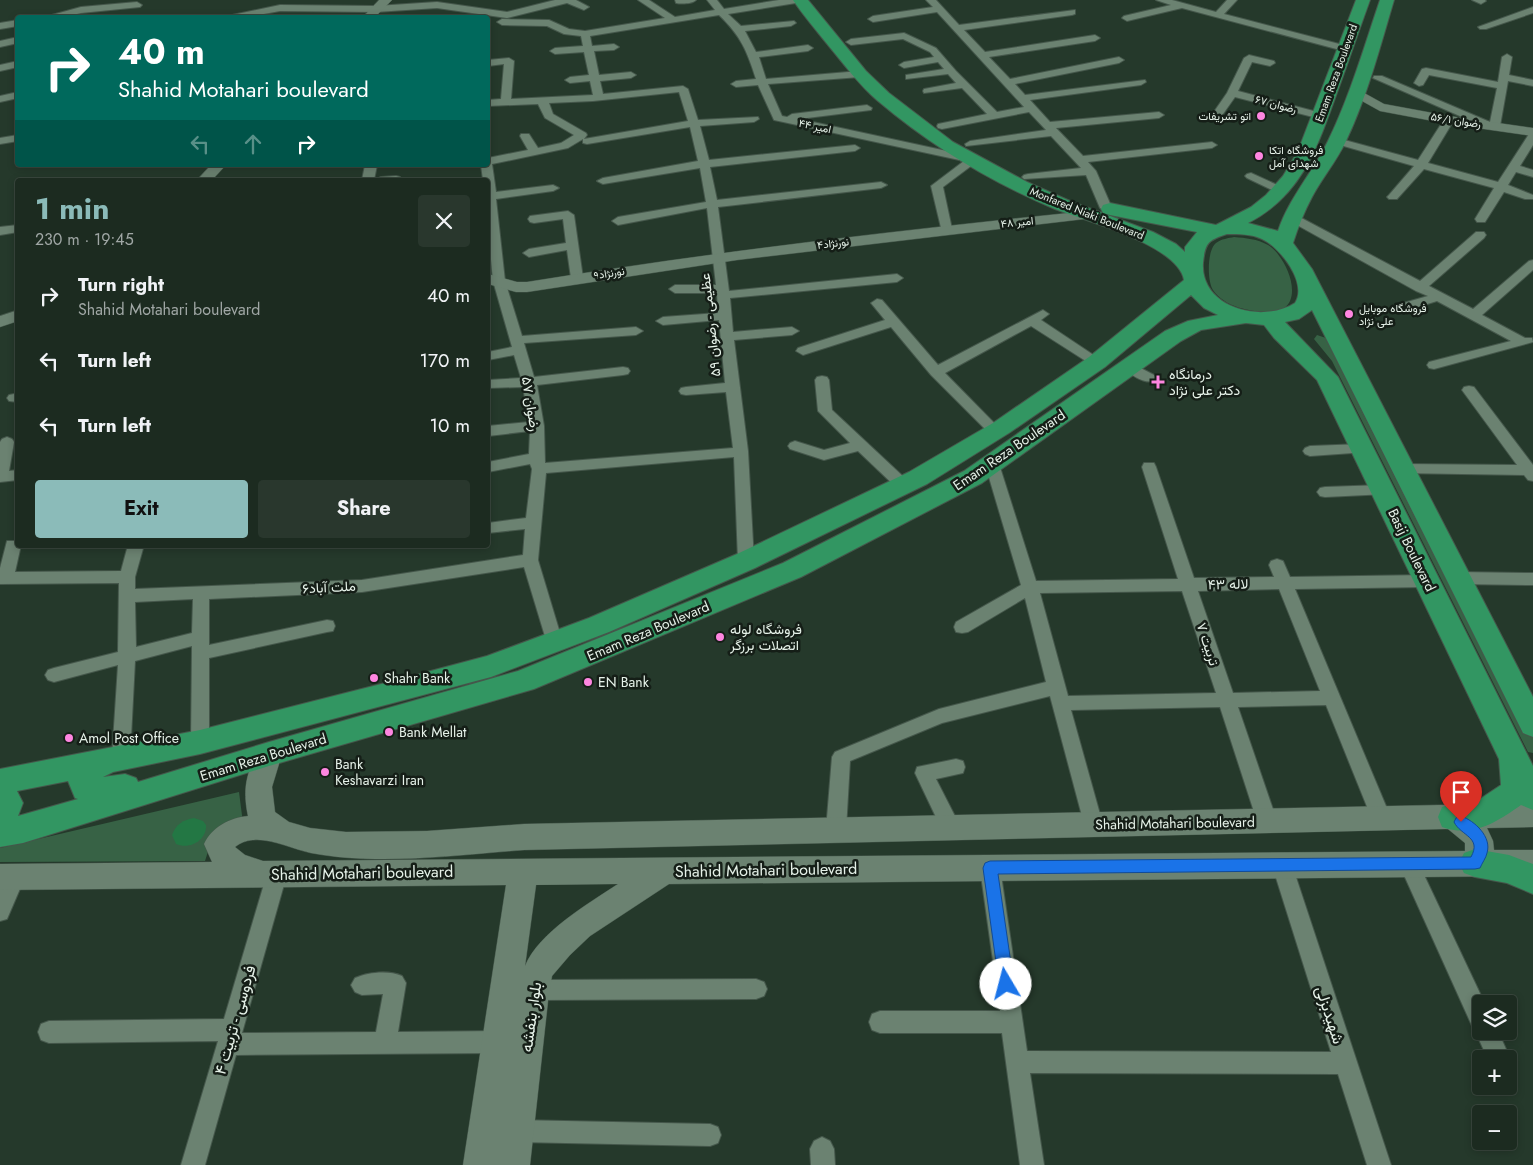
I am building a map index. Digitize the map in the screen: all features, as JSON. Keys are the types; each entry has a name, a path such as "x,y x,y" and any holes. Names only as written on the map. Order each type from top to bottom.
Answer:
{"main road":[{"name":"Monfared Niaki Boulevard","path":"798,0 860,74 883,96 947,146 1092,204 1220,229"},
{"name":"Monfared Niaki Boulevard","path":"817,0 887,82 942,126 971,154 1020,186 1088,215 1146,236 1169,248 1194,277"},
{"name":"Emam Reza Boulevard","path":"1220,229 1258,211 1273,199 1290,179 1307,151 1362,0"},
{"name":"Emam Reza Boulevard","path":"1282,244 1304,194 1318,175 1337,141 1357,93 1387,0"},
{"path":"1258,211 1257,217 1263,221 1273,223 1278,221 1286,209 1304,194"},
{"path":"1106,208 1129,219 1172,230 1174,233 1171,239 1163,240 1146,236"},
{"path":"1220,229 1261,232 1282,244 1296,258 1307,280 1308,296 1304,306 1294,313 1270,318 1244,317 1205,299 1194,277 1194,247 1205,234 1220,229"},
{"name":"Emam Reza Boulevard","path":"0,782 200,742 491,666 555,643 746,561 903,485 995,431 1097,362 1169,304 1194,277"},
{"name":"Basij Boulevard","path":"1307,280 1533,725"},
{"path":"1097,362 1134,343 1175,310 1183,310 1190,313 1195,319 1195,325"},
{"name":"Emam Reza Boulevard","path":"0,833 24,828 269,754 524,681 600,652 792,570 909,512 992,464 1140,372 1173,336 1195,325 1244,317"},
{"name":"Basij Boulevard","path":"1270,318 1282,333 1327,377 1427,581 1522,758 1533,797"},
{"path":"1327,377 1322,359 1307,339 1309,331 1325,329 1337,339"},
{"path":"269,754 257,780 257,798 262,817 276,831"},
{"path":"1453,817 1483,814 1513,794 1522,758"},
{"path":"115,759 91,769 84,775 83,780 86,789 102,790 191,779"},
{"path":"0,797 4,798 8,803 0,816"},
{"name":"Shahid Motahari boulevard","path":"271,874 229,863 221,854 218,844 231,832 249,827 276,831 305,840 364,845 444,843 524,837 1533,815"},
{"path":"1453,817 1470,828 1480,839 1481,851 1475,863 1509,869 1533,879"},
{"path":"714,833 714,870"},
{"name":"Shahid Motahari boulevard","path":"7,877 1533,864"},
{"name":"بلوار بنفشه","path":"513,1165 538,970 559,945 579,926 665,870"},
{"name":"بلوار بنفشه","path":"480,1165 523,872"}],"street":[{"path":"81,10 88,0"},
{"path":"258,13 273,0"},
{"path":"371,13 386,0"},
{"path":"240,15 280,8 321,5 371,13 437,6 507,15 567,0 584,7"},
{"path":"643,0 674,20"},
{"path":"680,1 691,0"},
{"path":"712,0 722,13 740,29 753,55 762,82 778,118 867,108"},
{"path":"490,22 549,23 567,32 585,34 798,0"},
{"path":"1161,0 1344,48"},
{"path":"1218,15 1232,0"},
{"path":"513,1 518,12"},
{"path":"874,19 936,3 957,28 1081,160 1090,171 1106,208"},
{"path":"224,15 233,4"},
{"path":"48,15 52,9 68,5"},
{"path":"57,15 81,10 137,5"},
{"path":"310,15 321,5"},
{"path":"1127,18 1182,6"},
{"path":"1483,27 1533,10"},
{"path":"957,28 1072,12"},
{"path":"413,15 431,13 443,15"},
{"path":"740,29 790,23"},
{"path":"0,26 15,24"},
{"path":"490,103 599,97 585,34"},
{"path":"851,42 904,36 922,44 933,50 964,86 994,115"},
{"path":"983,55 1095,38"},
{"path":"0,44 15,41"},
{"path":"902,47 922,44"},
{"path":"555,51 614,47"},
{"path":"753,55 808,48"},
{"path":"1378,78 1492,126 1507,57"},
{"path":"1214,119 1232,92 1249,58 1270,63"},
{"path":"904,65 941,59"},
{"path":"1009,82 1119,60"},
{"path":"490,63 509,61 506,102"},
{"path":"0,68 15,65"},
{"path":"910,77 951,71"},
{"path":"1419,83 1426,71 1502,82 1533,83"},
{"path":"736,84 860,74"},
{"path":"570,80 631,75"},
{"path":"1024,98 1141,82"},
{"path":"928,91 964,86"},
{"name":"عظیمی - رضوان ۵۹","path":"599,97 683,88 696,123 720,257 724,316 741,452 746,561"},
{"name":"رضوان ۶۷","path":"1232,92 1321,116"},
{"name":"رضوان ۵۶/۱","path":"1357,93 1380,107 1449,120 1533,132"},
{"path":"0,99 15,96"},
{"path":"490,161 564,146 582,135 549,116 542,100"},
{"name":"رضوان ۵۶/۱","path":"1349,113 1380,107"},
{"path":"942,126 1033,108"},
{"path":"946,229 937,186 971,154 1052,128 1159,115"},
{"name":"امیر ۴۴","path":"778,118 971,154"},
{"path":"587,141 696,123 754,119"},
{"path":"1393,197 1421,164 1449,120"},
{"path":"525,136 535,152"},
{"path":"1481,220 1533,136"},
{"path":"0,141 15,138"},
{"path":"1337,141 1502,187 1529,197"},
{"path":"1081,160 1212,145"},
{"path":"603,181 703,164 855,148"},
{"path":"206,178 217,167"},
{"path":"1513,168 1533,174"},
{"path":"1028,177 1090,171"},
{"path":"1251,176 1280,190"},
{"path":"618,220 712,204 881,185"},
{"path":"490,196 553,188"},
{"name":"رضوان ۵۷","path":"490,196 493,280 518,345 529,382 537,426 538,464 530,560 555,643"},
{"path":"534,219 568,215 578,278"},
{"name":"امیر ۴۸","path":"946,229 1088,215"},
{"path":"1292,218 1436,297 1528,341"},
{"path":"0,231 15,228"},
{"name":"نورنژاد۴","path":"720,257 946,229"},
{"path":"1420,288 1480,236"},
{"path":"529,253 573,245"},
{"name":"نورنژاد۹","path":"493,280 516,287 720,257"},
{"path":"1474,315 1533,264"},
{"path":"675,289 723,292 897,278"},
{"path":"1405,307 1436,297"},
{"path":"877,303 936,372 995,431"},
{"path":"0,322 15,316"},
{"path":"663,321 724,316"},
{"path":"936,372 1038,317 1097,362"},
{"path":"803,351 893,322"},
{"path":"490,355 518,345 636,331"},
{"path":"728,336 792,331"},
{"path":"1434,365 1528,341"},
{"path":"490,384 529,382 623,371"},
{"path":"822,380 824,411 903,485"},
{"path":"686,391 732,387"},
{"path":"1469,390 1532,472"},
{"path":"490,431 537,426"},
{"path":"7,442 0,477 15,475"},
{"path":"795,446 824,455 860,445"},
{"path":"1310,451 1362,449"},
{"path":"490,467 741,452"},
{"path":"992,464 1030,587 1093,825"},
{"name":"تربیت ۷","path":"1149,467 1267,821"},
{"path":"1403,469 1532,472"},
{"path":"1325,492 1382,490"},
{"path":"490,528 532,523"},
{"path":"13,545 3,578 127,577"},
{"path":"115,759 127,656 127,577 135,548"},
{"name":"ملت آباد۶","path":"127,596 362,586 530,560"},
{"path":"1277,565 1381,818"},
{"path":"1458,578 1533,579"},
{"name":"لاله ۴۳","path":"1030,587 1427,581"},
{"path":"962,627 1030,587"},
{"path":"200,742 201,593"},
{"path":"54,675 127,656 327,626"},
{"path":"836,830 841,757 940,716 1058,695 1227,700 1332,698"},
{"path":"951,828 924,773 956,767"},
{"path":"1410,864 1472,1000"},
{"name":"شهیدبزلی","path":"1282,865 1379,1165"},
{"path":"990,868 1032,1165"},
{"name":"فردوسی - تربیت ۴","path":"194,1165 230,1037 271,874"},
{"path":"0,912 7,877"},
{"path":"362,985 395,983 385,1043"},
{"path":"534,990 756,989"},
{"path":"880,1022 1012,1022"},
{"path":"49,1032 385,1043 498,1042"},
{"path":"1017,1062 1346,1063"},
{"path":"517,1131 710,1135"}],"shaded area":[{"path":"1234,237 1256,240 1268,245 1283,261 1291,283 1292,294 1289,303 1281,310 1262,312 1246,310 1224,301 1213,290 1209,273 1211,252 1216,243"},
{"path":"1317,335 1326,338 1533,736 1533,753 1528,752 1332,361 1314,339"},
{"path":"239,792 243,823 211,842 205,861 0,862 0,848"},
{"path":"194,818 203,821 206,825 204,835 192,845 181,846 176,844 172,835 178,825 183,821"}],"place":[{"name":"اتو تشریفات","path":"1261,116"},
{"name":"فروشگاه اتکا شهدای آمل","path":"1259,156"},
{"name":"فروشگاه موبایل علی نژاد","path":"1349,314"},
{"name":"درمانگاه دکتر علی نژاد","path":"1158,382"},
{"name":"فروشگاه لوله اتصلات برزگر","path":"720,637"},
{"name":"Shahr Bank","path":"374,678"},
{"name":"EN Bank","path":"588,682"},
{"name":"Bank Mellat","path":"389,732"},
{"name":"Amol Post Office","path":"69,738"},
{"name":"Bank Keshavarzi Iran","path":"325,772"}],"route":[{"path":"1006,984 990,868 1475,863 1481,851 1480,839 1470,828 1461,822"}]}
